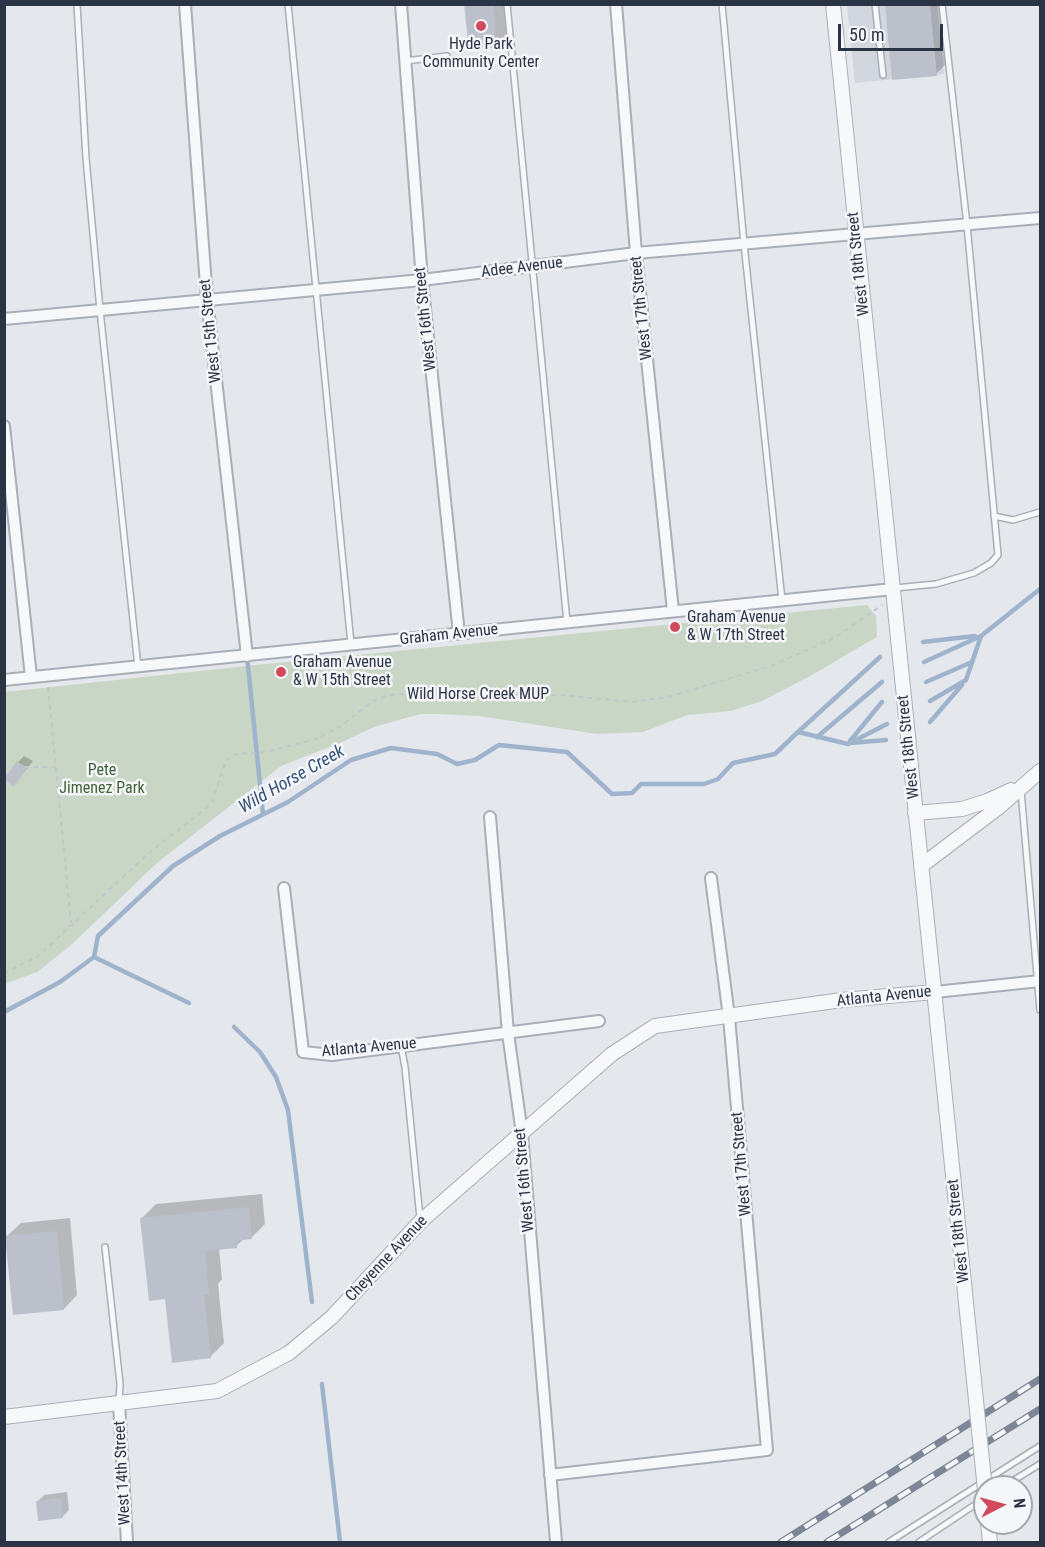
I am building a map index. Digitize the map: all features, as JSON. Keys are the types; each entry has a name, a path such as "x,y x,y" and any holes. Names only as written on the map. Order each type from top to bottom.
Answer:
{"street":[{"name":"West 15th Street","path":"185,4 207,299 247,656"},
{"name":"West 16th Street","path":"401,4 422,280 459,634"},
{"name":"West 17th Street","path":"616,4 636,253 673,611"},
{"name":"West 18th Street","path":"833,4 983,1475"},
{"name":"Adee Avenue","path":"4,319 422,280 636,253 1041,218"},
{"path":"4,426 31,677"},
{"name":"Graham Avenue","path":"4,680 782,600 893,593"},
{"path":"921,866 999,807 1041,771"},
{"path":"915,813 947,811 972,806 1021,786"},
{"name":"West 16th Street","path":"490,817 508,1033 522,1134 556,1542"},
{"name":"West 17th Street","path":"550,1475 767,1450 729,1017 711,878"},
{"name":"Atlanta Avenue","path":"284,888 303,1052 332,1055 599,1021"},
{"name":"Atlanta Avenue","path":"729,1017 842,1000 1039,981"},
{"name":"Cheyenne Avenue","path":"4,1417 217,1391 289,1353 332,1317 421,1221 612,1054 654,1026 729,1017"},
{"name":"West 14th Street","path":"119,1404 127,1542"}],"lane":[{"path":"77,4 86,158 138,667"},
{"path":"288,4 314,290 351,646"},
{"path":"507,4 567,622"},
{"path":"722,4 744,244 782,600"},
{"path":"875,4 883,75"},
{"path":"893,593 974,573 991,563 998,555 967,225 942,4"},
{"path":"405,61 447,56"},
{"path":"994,516 1013,519 1041,512"},
{"path":"1021,786 1041,1010"},
{"path":"401,1046 421,1221"},
{"path":"105,1246 120,1384 119,1404"},
{"path":"889,1542 1041,1446"},
{"path":"1023,1475 1041,1464"},
{"path":"919,1542 973,1506"}],"path":[{"name":"Wild Horse Creek MUP","path":"4,973 37,957 149,853 212,802 226,760 236,754 266,752 316,739 338,728 379,698 390,695 411,693 560,695 632,702 668,697 771,666 836,637 893,593"},
{"path":"47,675 71,925"},
{"path":"25,767 56,767"}],"shaded area":[{"path":"847,5 937,5 944,74 855,83"}],"green space":[{"name":"Pete Jimenez Park","path":"867,605 876,616 877,637 762,701 731,711 687,715 643,732 597,734 479,716 420,714 374,727 281,766 157,863 70,946 37,972 5,984 5,692"}],"building":[{"name":"Hyde Park Community Center","path":"464,4 493,4 497,47 469,50"},
{"path":"885,4 930,4 937,76 892,80"},
{"path":"17,761 27,768 14,787 4,779"},
{"path":"249,1207 252,1239 236,1241 237,1248 205,1251 209,1294 204,1295 211,1358 172,1363 165,1299 149,1301 140,1218"},
{"path":"57,1231 64,1310 13,1315 5,1236"},
{"path":"61,1498 63,1518 38,1521 36,1501"}],"waterway":[{"name":"Wild Horse Creek","path":"930,701 966,680 981,636 1040,589"},
{"name":"Wild Horse Creek","path":"923,642 975,636"},
{"name":"Wild Horse Creek","path":"924,662 981,636"},
{"path":"247,656 263,814"},
{"name":"Wild Horse Creek","path":"798,732 880,657"},
{"name":"Wild Horse Creek","path":"926,682 972,662"},
{"name":"Wild Horse Creek","path":"817,737 882,682"},
{"name":"Wild Horse Creek","path":"930,722 962,685"},
{"name":"Wild Horse Creek","path":"850,741 882,702"},
{"name":"Wild Horse Creek","path":"4,1012 60,982 94,957 98,936 173,866 220,836 288,802 351,760 391,748 437,754 457,764 475,760 499,745 567,752 612,794 632,793 641,784 704,784 718,779 733,763 775,754 798,732 848,744 887,724"},
{"name":"Wild Horse Creek","path":"850,743 886,740"},
{"path":"94,957 189,1003"},
{"path":"234,1027 260,1052 276,1077 288,1110 312,1302"},
{"path":"322,1384 340,1542"}],"railway":[{"path":"781,1542 1040,1379"},
{"path":"827,1542 1040,1409"}],"place":[{"name":"Hyde Park Community Center","path":"481,26"},
{"name":"Graham Avenue & W 17th Street","path":"675,627"},
{"name":"Graham Avenue & W 15th Street","path":"281,672"}]}
